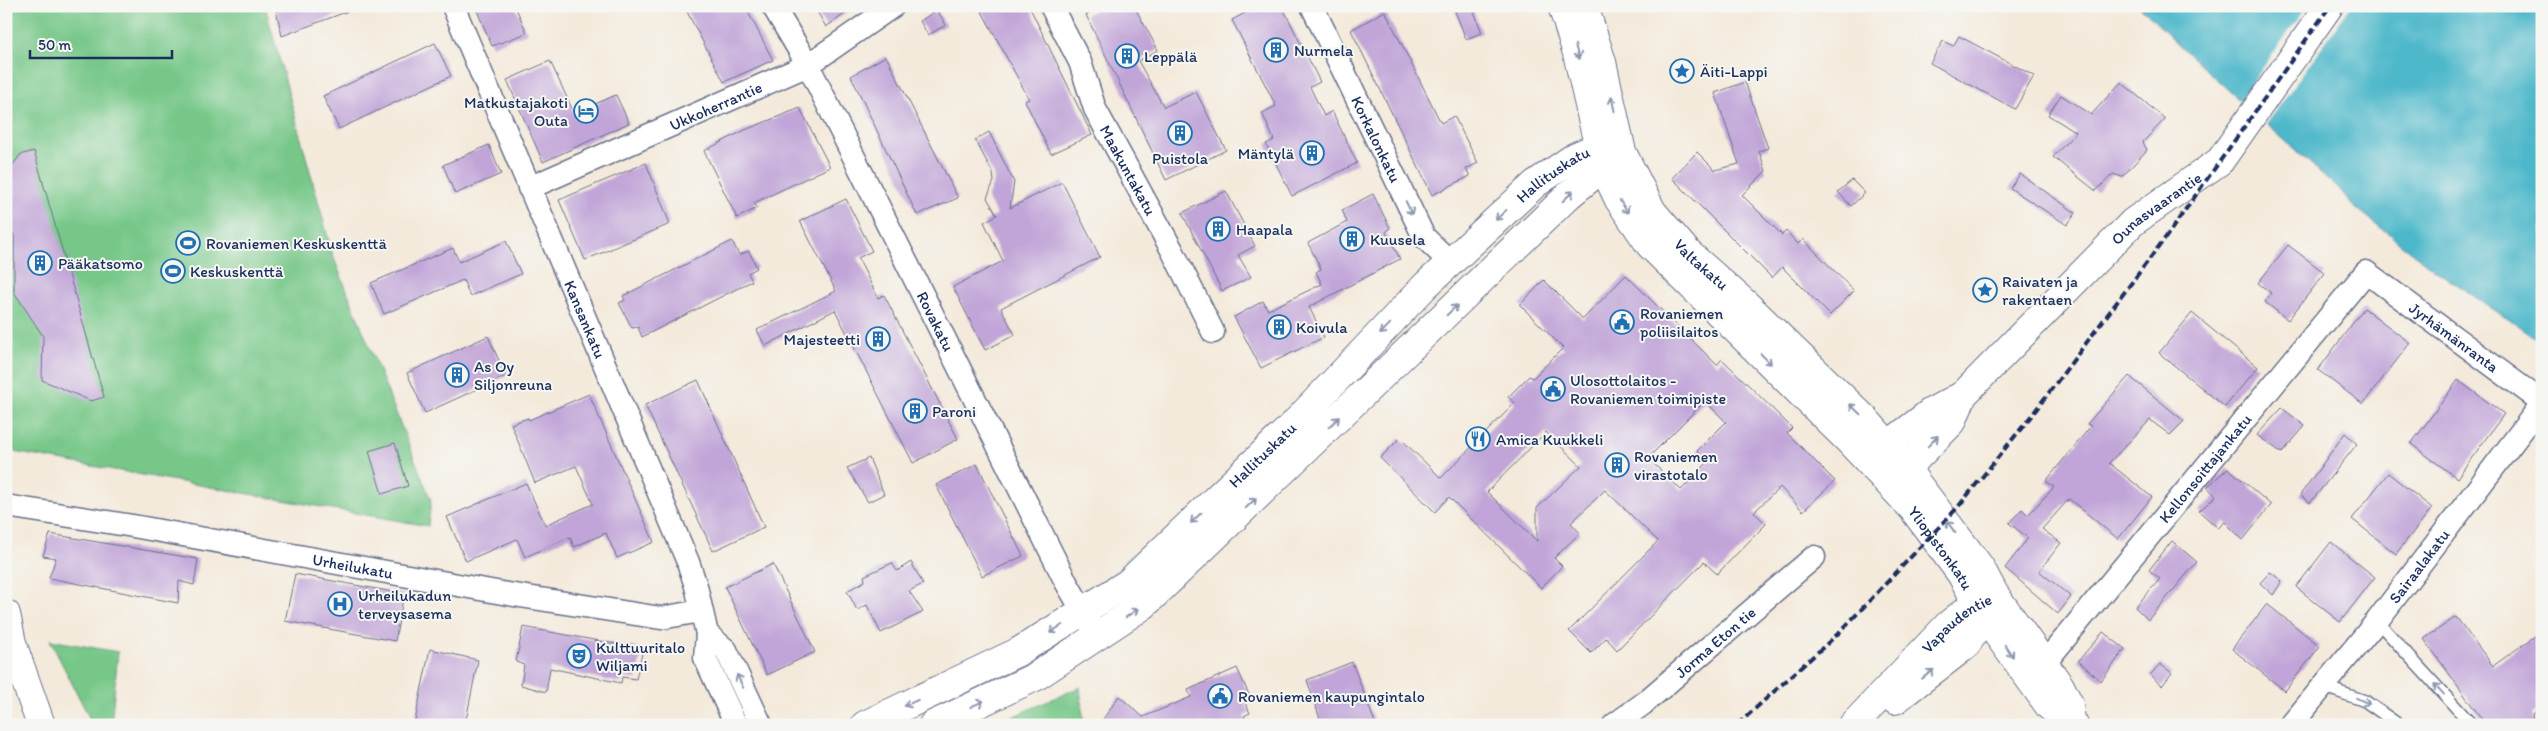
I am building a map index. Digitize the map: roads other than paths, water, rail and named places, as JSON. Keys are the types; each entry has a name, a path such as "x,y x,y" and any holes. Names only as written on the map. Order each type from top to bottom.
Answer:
{"street":[{"name":"Kansankatu","path":"454,6 688,562 707,634 705,658 736,725"},
{"name":"Rovakatu","path":"773,6 808,65 1083,612 1098,637"},
{"name":"Ukkoherrantie","path":"529,188 808,65 893,6"},
{"name":"Maakuntakatu","path":"1051,6 1080,62 1094,109 1168,242 1213,332"},
{"name":"Korkalonkatu","path":"1312,6 1424,237 1450,263"},
{"name":"Valtakatu","path":"1562,6 1619,200 1656,252 1878,471"},
{"name":"Valtakatu","path":"1584,6 1602,62 1607,155 1676,240 1865,419 1907,468"},
{"name":"Ounasvaarantie","path":"1888,445 1931,412 1962,394 2133,222 2220,161 2329,6"},
{"name":"Hallituskatu","path":"865,725 1018,652 1128,583 1294,424 1426,285 1535,184 1576,156 1607,155"},
{"name":"Hallituskatu","path":"933,725 1035,677 1098,637 1163,589 1492,270 1607,155"},
{"path":"1450,263 1492,270"},
{"name":"Jyrhämänranta","path":"2366,272 2542,403"},
{"name":"Kellonsoittajankatu","path":"2044,665 2366,272"},
{"name":"Ounasvaarantie","path":"1907,468 1952,422 1962,394"},
{"name":"Sairaalakatu","path":"2291,725 2377,621 2542,403"},
{"path":"1269,448 1299,456 1294,424"},
{"path":"1888,445 1878,471 1907,468"},
{"name":"Yliopistonkatu","path":"1907,468 1980,567 1986,605 2049,706 2073,723"},
{"name":"Yliopistonkatu","path":"1878,471 1913,509 1986,605 2044,665 2060,686 2069,704 2073,723"},
{"name":"Urheilukatu","path":"6,506 95,519 502,593 661,618 701,611"},
{"name":"Jorma Eton tie","path":"1614,725 1643,704 1814,557"},
{"name":"Vapaudentie","path":"1853,725 1948,625 1986,605"},
{"name":"Vapaudentie","path":"1861,725 1965,646 1986,605"},
{"path":"6,614 12,643 41,725"},
{"path":"707,634 726,650 761,725"}],"lane":[{"path":"2377,621 2472,725"},
{"path":"2322,686 2365,701 2399,725"}],"water":[{"path":"2139,6 2542,6 2542,342 2435,270 2355,208 2341,191 2196,61"}],"railway":[{"path":"1737,725 1840,632 1958,507 2032,415 2166,237 2330,6"}],"place":[{"name":"Nurmela","path":"1276,50"},
{"name":"Leppälä","path":"1127,56"},
{"name":"Äiti-Lappi","path":"1682,71"},
{"name":"Matkustajakoti Outa","path":"586,111"},
{"name":"Puistola","path":"1180,133"},
{"name":"Mäntylä","path":"1312,153"},
{"name":"Haapala","path":"1218,229"},
{"name":"Kuusela","path":"1352,239"},
{"name":"Rovaniemen Keskuskenttä","path":"188,243"},
{"name":"Pääkatsomo","path":"40,263"},
{"name":"Keskuskenttä","path":"173,271"},
{"name":"Raivaten ja rakentaen","path":"1985,290"},
{"name":"Rovaniemen poliisilaitos","path":"1622,322"},
{"name":"Koivula","path":"1279,327"},
{"name":"Majesteetti","path":"878,339"},
{"name":"As Oy Siljonreuna","path":"457,375"},
{"name":"Ulosottolaitos - Rovaniemen toimipiste","path":"1553,389"},
{"name":"Paroni","path":"915,411"},
{"name":"Amica Kuukkeli","path":"1478,439"},
{"name":"Rovaniemen virastotalo","path":"1617,465"},
{"name":"Urheilukadun terveysasema","path":"340,604"},
{"name":"Kulttuuritalo Wiljami","path":"579,656"},
{"name":"Rovaniemen kaupungintalo","path":"1220,696"}]}
